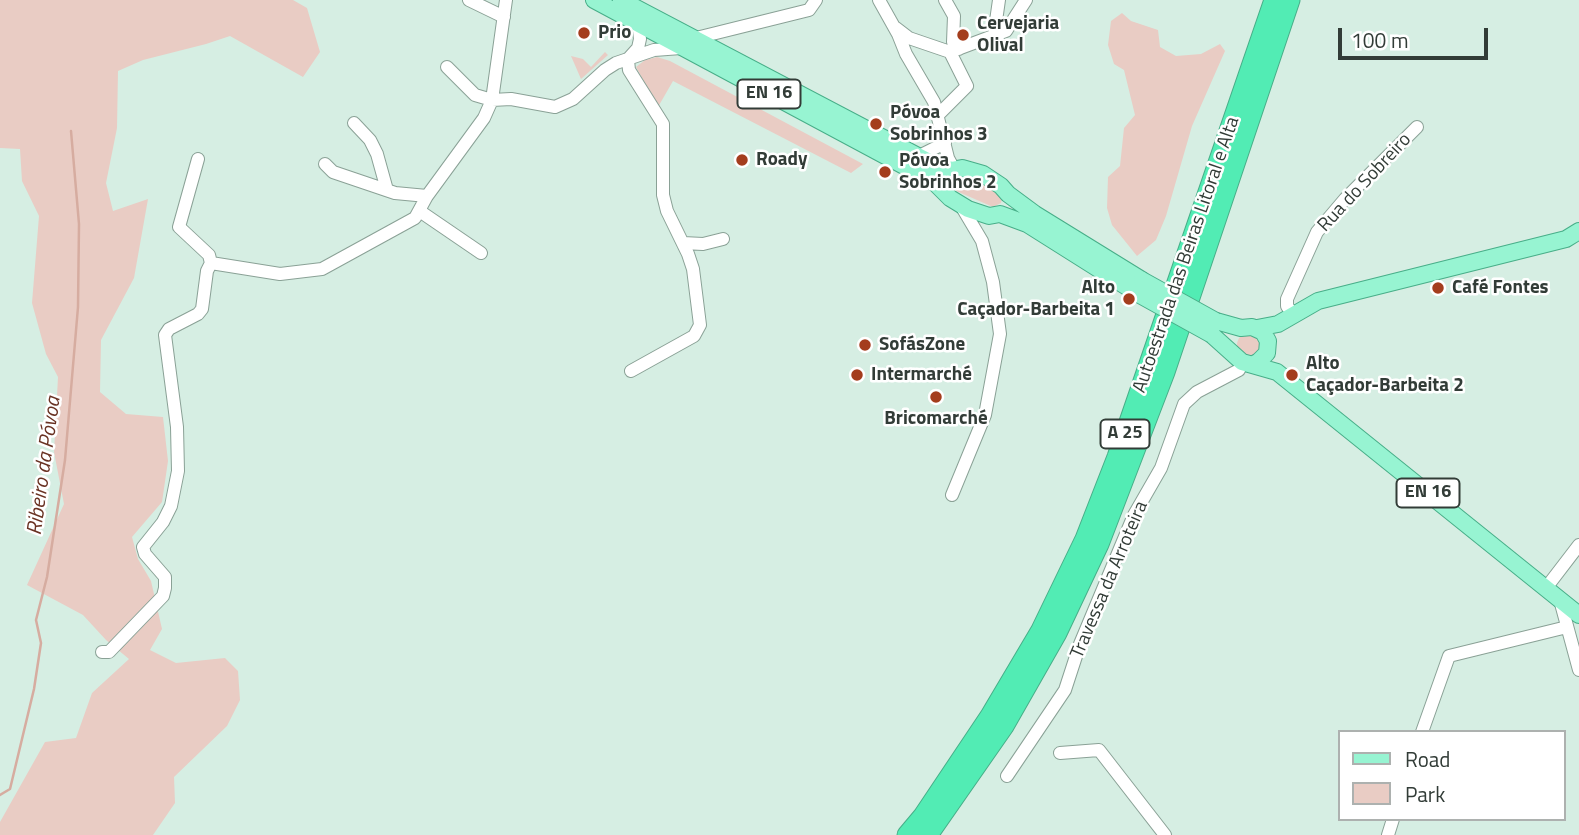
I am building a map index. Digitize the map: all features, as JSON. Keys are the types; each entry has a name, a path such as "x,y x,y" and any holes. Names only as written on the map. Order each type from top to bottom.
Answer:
{"highway":[{"name":"Autoestrada das Beiras Litoral e Alta","path":"907,835 923,817 1035,641 1084,539 1121,446 1274,0"},
{"name":"Autoestrada das Beiras Litoral e Alta","path":"928,835 1004,726 1057,633 1099,544 1165,372 1290,0"}],"main road":[{"name":"EN 16","path":"594,0 934,181 950,198 968,209 1027,224 1214,328 1243,360 1277,372 1579,615"},
{"name":"EN 16","path":"621,0 919,156 952,169 962,168 983,174 1140,287"},
{"path":"943,189 943,178 952,169"},
{"path":"998,215 1008,206 1009,194"},
{"path":"1290,318 1276,332 1268,350 1259,361 1243,360 1233,337 1249,328 1270,327 1318,301 1566,239 1579,231"},
{"name":"EN 16","path":"1214,328 1249,328 1267,337 1268,350 1277,372"}],"street":[{"path":"469,0 504,18"},
{"path":"211,262 280,274 322,269 408,222 421,212 427,196 484,118 492,100 506,0"},
{"path":"696,38 809,10 816,0"},
{"path":"878,0 934,102 952,169"},
{"path":"937,116 967,86 953,42 954,16 945,0"},
{"path":"999,0 996,21 1003,33"},
{"path":"893,25 909,38 955,50 1003,33 1026,0"},
{"path":"631,371 694,336 700,325 696,283 663,195 663,124 629,69 628,60 638,48 640,39 634,22"},
{"path":"728,56 728,40 734,30"},
{"path":"447,67 475,95 492,100 511,99 555,107 564,105 605,70 654,50 682,48"},
{"path":"354,123 374,147 387,190"},
{"name":"Rua do Sobreiro","path":"1290,318 1287,299 1317,232 1355,189 1418,127"},
{"path":"919,156 945,143"},
{"path":"102,652 108,652 163,596 165,588 165,577 145,554 143,547 163,522 171,506 178,471 177,427 165,335 169,329 198,314 202,309 207,271 211,262 209,255 180,227 198,159"},
{"path":"326,164 333,172 387,190 427,196"},
{"path":"952,495 985,415 1000,334 993,282 982,241 960,204"},
{"path":"421,212 481,253"},
{"path":"982,241 998,215"},
{"path":"683,243 703,244 723,239"},
{"name":"Travessa da Arroteira","path":"1007,776 1065,690 1080,643 1134,515 1161,468 1184,404 1197,392 1239,370 1243,360"},
{"path":"1546,588 1579,545"},
{"path":"1560,600 1579,670"},
{"path":"1423,730 1450,656 1567,627"},
{"path":"1060,752 1099,750 1165,835"}],"green space":[{"path":"0,0 293,0 307,8 320,52 303,77 230,36 143,60 118,71 117,128 106,183 113,211 148,199 134,278 101,340 100,392 126,414 163,417 168,461 162,502 132,537 138,559 151,581 162,629 150,650 176,663 225,658 238,671 240,700 227,726 174,777 175,803 153,835 0,835 0,822 45,742 76,738 92,693 129,659 106,640 83,615 27,585 64,504 54,452 58,377 46,354 32,303 39,216 22,181 20,149 0,148"},
{"path":"1122,13 1131,21 1158,30 1160,47 1176,56 1201,54 1220,44 1225,51 1192,126 1166,216 1156,240 1137,256 1112,225 1107,208 1108,177 1120,166 1124,128 1135,115 1124,70 1114,64 1108,45 1111,21"},
{"path":"605,52 608,55 581,79 571,56 583,59 591,67"},
{"path":"657,57 670,61 863,164 851,173 673,81 658,107 636,67 645,60"},
{"path":"955,176 980,182 998,193 1002,198 1001,203 993,207 954,190 950,183"},
{"path":"1249,333 1257,337 1261,345 1257,353 1249,357 1241,353 1237,345 1241,337"}],"waterway":[{"name":"Ribeiro da Póvoa","path":"0,795 10,789 34,689 41,643 36,620 47,577 65,460 78,307 79,224 71,131"}],"place":[{"name":"Prio","path":"584,33"},
{"name":"Cervejaria Olival","path":"963,35"},
{"name":"Póvoa Sobrinhos 3","path":"876,124"},
{"name":"Roady","path":"742,160"},
{"name":"Póvoa Sobrinhos 2","path":"885,172"},
{"name":"Café Fontes","path":"1438,288"},
{"name":"Alto Caçador-Barbeita 1","path":"1129,299"},
{"name":"SofásZone","path":"865,345"},
{"name":"Intermarché","path":"857,375"},
{"name":"Alto Caçador-Barbeita 2","path":"1292,375"},
{"name":"Bricomarché","path":"936,397"}]}
